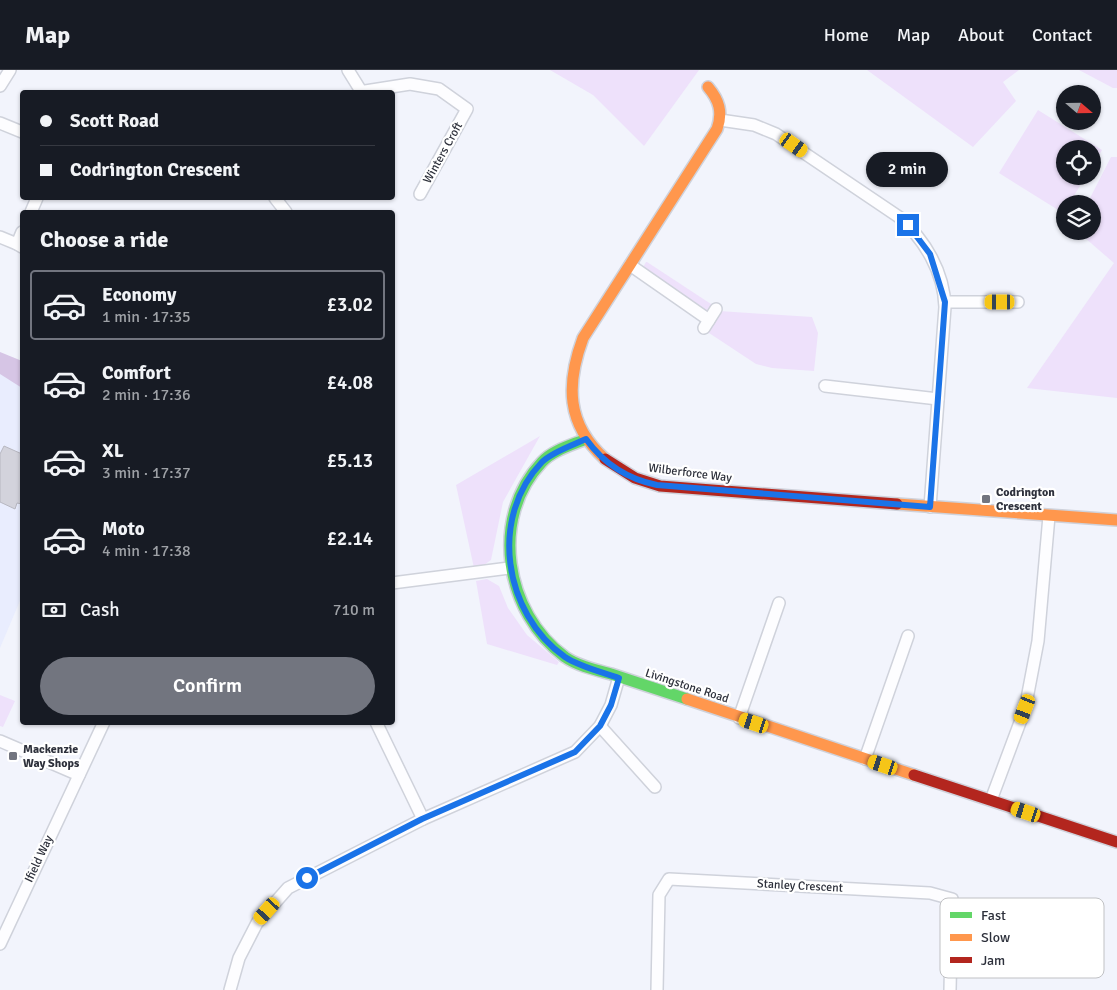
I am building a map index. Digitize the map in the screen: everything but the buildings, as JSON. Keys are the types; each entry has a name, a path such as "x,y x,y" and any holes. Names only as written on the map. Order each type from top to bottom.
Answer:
{"street":[{"path":"0,86 10,70"},
{"path":"348,70 359,90"},
{"name":"Winters Croft","path":"372,90 410,84 439,89 467,109 420,194"},
{"path":"708,87 719,102 720,120 748,124 776,134 900,217 913,230 930,254 945,302 930,507"},
{"name":"Wilberforce Way","path":"720,120 715,133 583,338 572,363 571,398 578,422 586,439 599,455 619,471 657,485 1117,520"},
{"path":"0,123 20,131"},
{"path":"277,200 284,210"},
{"path":"0,238 20,246"},
{"path":"630,265 706,324 716,309"},
{"path":"945,302 1018,302"},
{"path":"826,386 938,399"},
{"name":"Livingstone Road","path":"586,439 543,461 518,497 508,530 509,568 521,601 545,637 566,657 619,678 739,718 1116,840"},
{"path":"991,800 1025,709 1038,641 1049,516"},
{"path":"395,583 509,568"},
{"path":"739,718 779,603"},
{"path":"865,759 908,636"},
{"path":"230,990 239,958 257,923 288,888 422,819 575,752 600,726 611,705 619,678"},
{"name":"Ifield Way","path":"0,944 103,725"},
{"path":"377,725 422,819"},
{"path":"600,726 655,787"},
{"path":"0,740 79,775"},
{"name":"Stanley Crescent","path":"657,990 659,895 669,879 930,893 948,898"}],"shaded area":[{"path":"550,70 699,70 644,146 593,95"},
{"path":"867,70 1019,70 1003,82 1016,101 973,147"},
{"path":"1079,70 1117,70 1117,88 1113,88"},
{"path":"1038,110 1056,121 1056,130 1070,130 1086,140 1056,140 1056,185 1081,185 1074,195 1056,195 1056,209 999,173"},
{"path":"1111,157 1117,157 1117,398 1027,388 1114,263 1087,240 1101,240 1101,195 1092,195 1097,185 1101,185 1101,177"},
{"path":"646,262 714,306 705,311 642,269"},
{"path":"719,311 812,317 818,333 814,371 772,368 756,364 706,331"},
{"path":"0,352 20,360 20,387 0,374"},
{"path":"0,356 20,361 20,601 0,648"},
{"path":"540,436 503,502 491,560 484,565 474,568 456,485"},
{"path":"487,579 499,586 508,608 527,635 559,662 557,665 487,644 476,581"},
{"path":"0,695 15,701 3,727 0,726"}],"traffic: fast":[{"path":"586,439 563,448 546,458 525,485 515,510 510,537 511,564 517,591 529,616 545,638 565,657 587,667 687,699"}],"traffic: slow":[{"path":"605,459 592,446 576,417 572,387 577,355 583,338 717,129 720,117 719,106 708,87"},
{"path":"897,504 1117,520"},
{"path":"687,699 914,775"}],"traffic: jam":[{"path":"605,459 635,478 660,486 897,504"},
{"path":"914,775 1117,842"}],"place":[{"name":"Codrington Crescent","path":"986,499"},
{"name":"Mackenzie Way Shops","path":"13,756"}],"route":[{"path":"307,878 422,819 487,793 575,752 600,726 611,705 619,678 566,657 545,637 530,617 517,593 509,568 508,530 518,497 543,461 586,439 595,451 609,464 619,471 646,483 722,491 930,507 945,327 945,302 934,261 918,236 908,225"}]}
